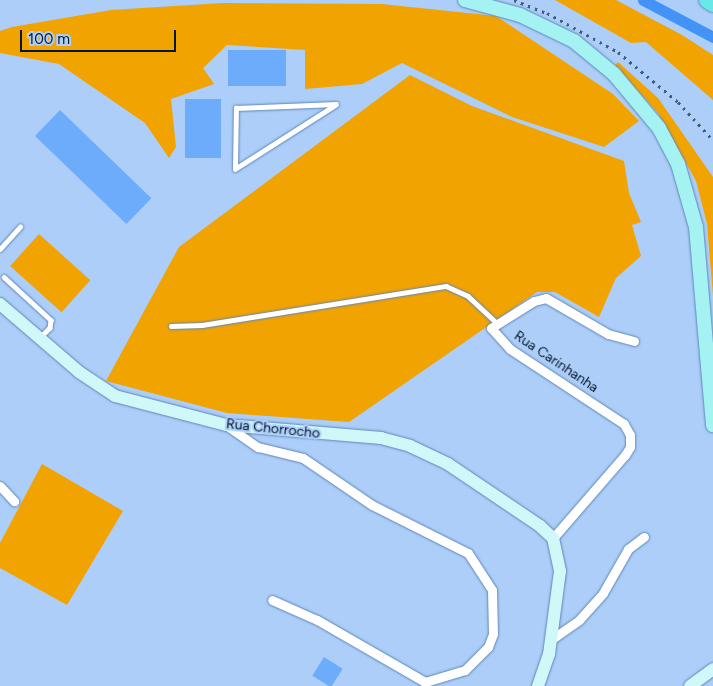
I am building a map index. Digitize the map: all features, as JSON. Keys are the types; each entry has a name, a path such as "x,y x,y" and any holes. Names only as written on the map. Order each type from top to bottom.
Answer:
{"highway":[{"path":"707,0 713,4"}],"main road":[{"path":"465,0 520,15 574,41 614,74 659,128 678,164 694,218 713,426"}],"street":[{"name":"Rua Carinhanha","path":"552,538 625,455 630,447 630,435 624,424 510,349 491,328 534,301 552,299 608,334 634,341"},
{"name":"Rua Chorrocho","path":"0,304 114,396 226,425 381,438 410,446 448,464 552,538"},
{"path":"226,425 258,447 304,458 372,505 468,553 492,590 493,634 488,647 465,670 425,682 317,620 272,600"},
{"path":"0,486 14,501"},
{"path":"552,639 579,620 606,588 628,549 644,537"},
{"path":"538,686 552,639 560,571 552,538"},
{"path":"690,686 713,670"}],"lane":[{"path":"336,104 321,114 235,169 236,108 336,104"},
{"path":"0,249 20,227"},
{"path":"4,276 51,320 50,328 40,338"},
{"path":"171,326 202,325 438,286 458,290 498,324"}],"shaded area":[{"path":"555,0 616,0 682,35 713,55 713,100 646,42 631,43"},
{"path":"223,3 382,4 496,16 613,94 639,121 604,147 512,117 402,63 362,84 305,89 305,50 227,45 203,68 214,84 171,99 176,147 169,158 145,123 59,64 0,53 0,31 12,27 111,10"},
{"path":"618,62 658,98 713,177 713,296 707,224 696,181 658,113 615,65"},
{"path":"410,75 472,106 624,161 629,193 641,222 632,225 641,256 616,278 599,317 555,292 537,292 349,422 227,413 106,381 179,247"},
{"path":"39,234 90,280 62,312 10,266"},
{"path":"42,464 123,511 67,605 0,568 0,543"}],"building":[{"path":"228,50 286,50 286,86 228,86"},
{"path":"185,99 221,99 221,158 185,158"},
{"path":"60,110 151,198 126,224 35,136"},
{"path":"324,657 343,669 332,686 312,676"}],"waterway":[{"path":"643,0 713,37"}],"railway":[{"path":"514,0 547,13 618,52 678,102 713,140"}]}
